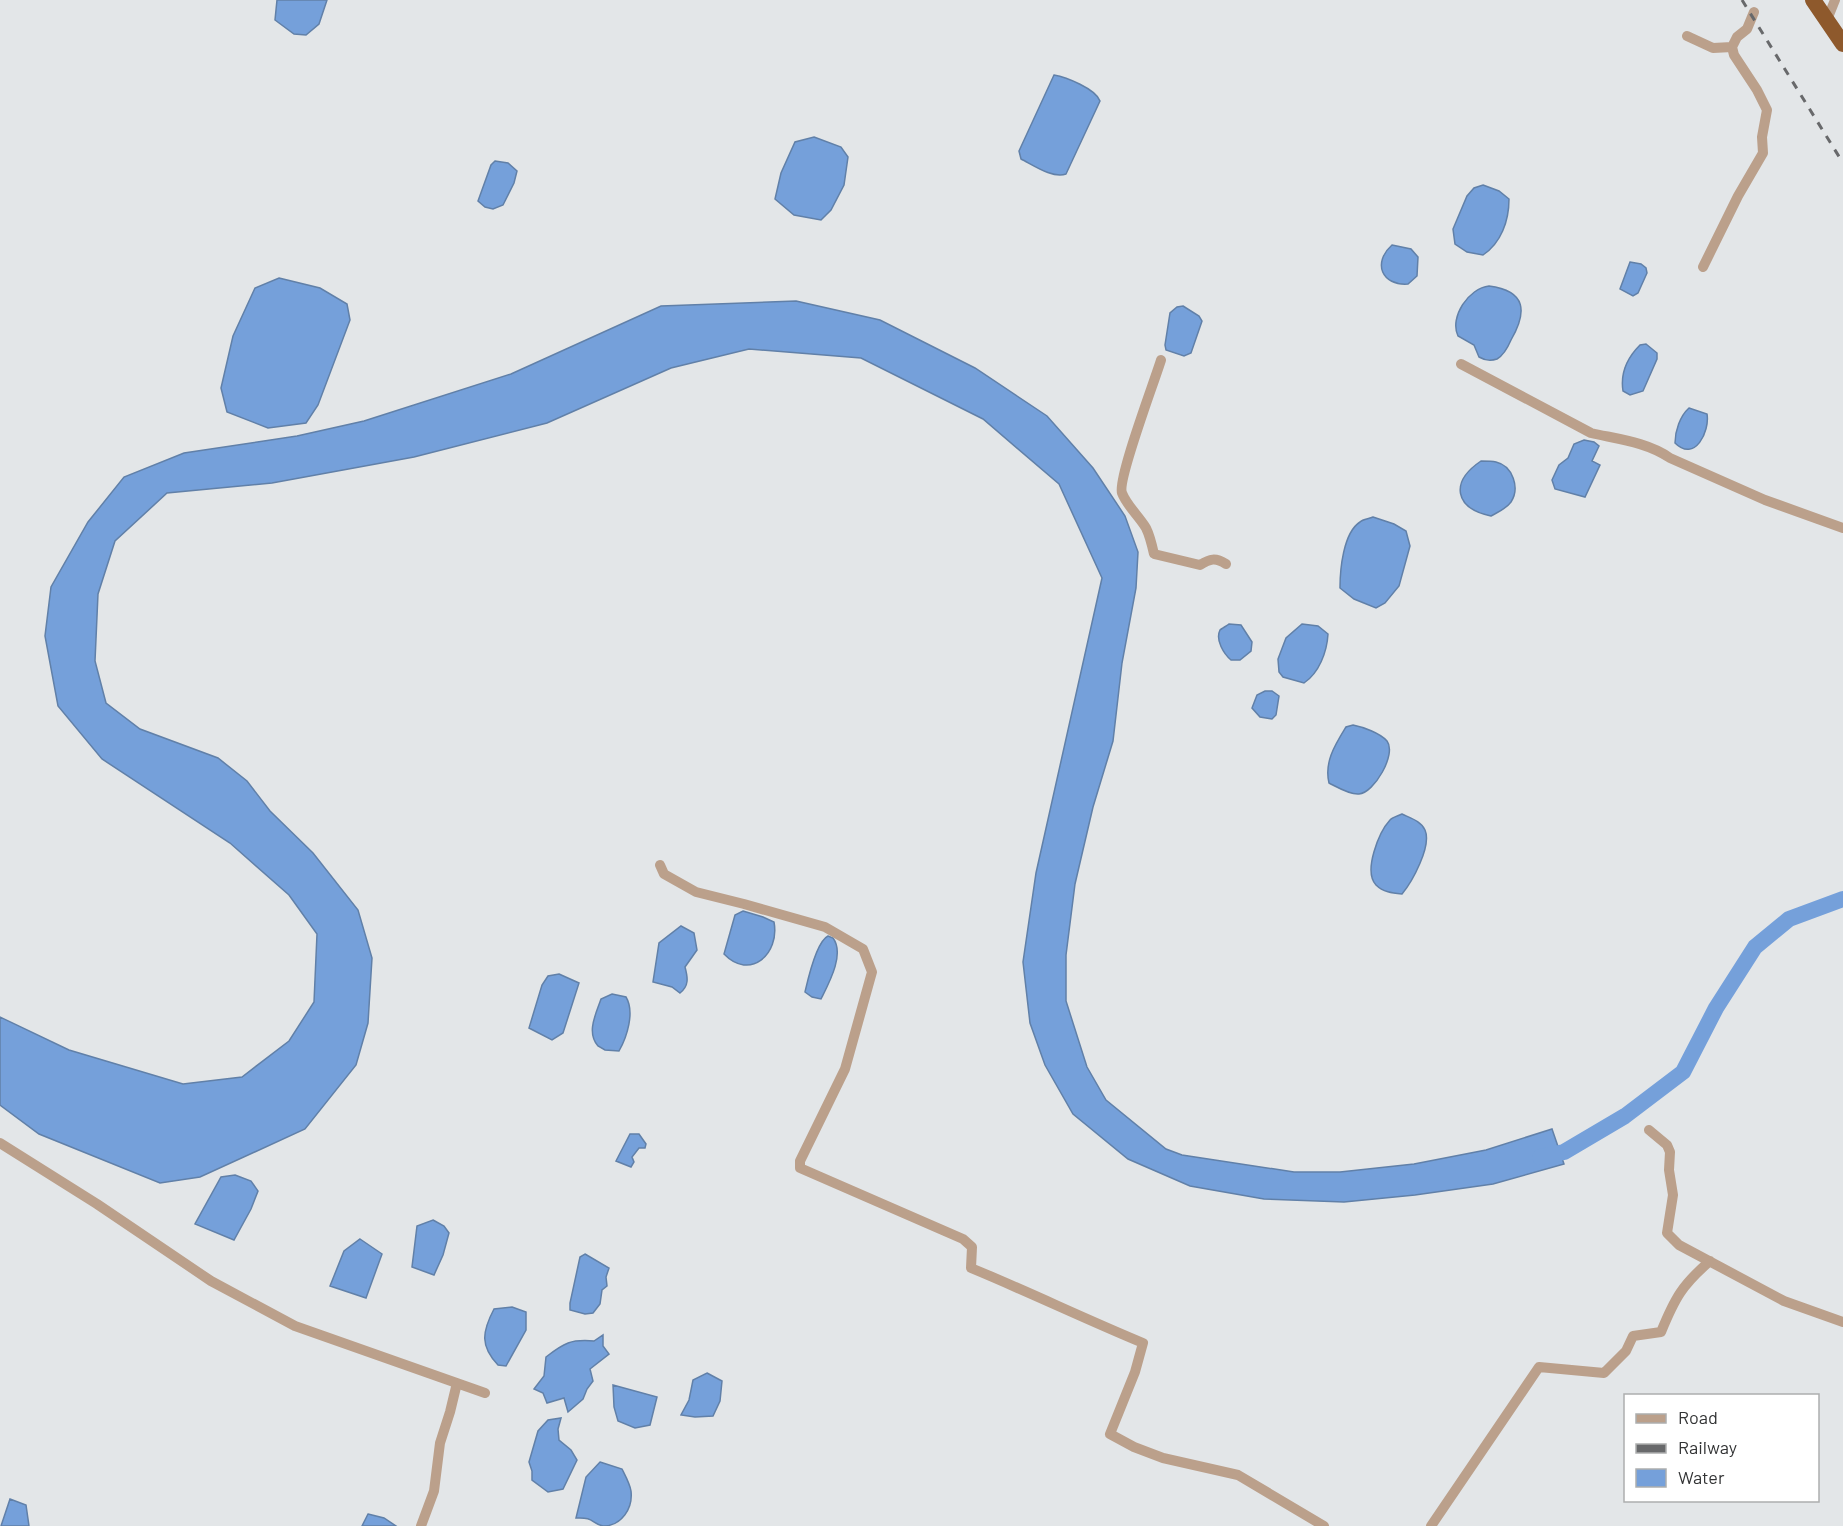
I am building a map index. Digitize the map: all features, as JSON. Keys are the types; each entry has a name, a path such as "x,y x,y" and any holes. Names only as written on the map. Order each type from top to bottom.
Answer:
{"highway":[{"path":"1813,0 1843,44"}],"street":[{"path":"1827,20 1835,0"},
{"path":"1703,267 1738,196 1763,153 1762,137 1767,110 1734,55 1732,47 1737,37 1748,29 1754,12"},
{"path":"1687,36 1713,48 1732,47"},
{"path":"1161,360 1132,447 1121,488 1122,495 1145,526 1154,554 1200,565 1218,559 1226,564"},
{"path":"1461,364 1591,433 1612,436 1661,452 1756,496 1843,528"},
{"path":"660,865 664,874 696,892 825,927 863,950 872,972 845,1069 800,1161 800,1168 963,1239 972,1247 972,1268 1143,1343 1135,1372 1110,1434 1134,1447 1163,1458 1238,1475 1324,1526"},
{"path":"1649,1130 1667,1144 1670,1152 1668,1170 1674,1195 1667,1233 1678,1245 1784,1301 1843,1322"},
{"path":"0,1143 97,1204 211,1281 295,1326 485,1393"},
{"path":"1431,1526 1539,1367 1604,1373 1626,1351 1633,1336 1661,1332 1675,1298 1710,1261"},
{"path":"421,1526 434,1491 440,1443 457,1383"}],"water":[{"path":"277,0 327,0 319,24 306,35 294,34 275,20"},
{"path":"1054,75 1087,88 1100,101 1066,174 1061,175 1043,171 1021,159 1019,151"},
{"path":"814,137 841,147 848,157 844,185 831,210 821,220 794,215 775,199 781,173 795,142"},
{"path":"495,161 508,163 517,171 503,205 493,209 485,207 478,201 491,165"},
{"path":"1483,185 1499,191 1509,199 1503,231 1495,244 1483,255 1467,252 1455,244 1453,229 1467,196 1474,188"},
{"path":"1392,245 1411,249 1418,257 1417,276 1408,284 1392,281 1383,272 1382,259"},
{"path":"1630,262 1641,264 1646,268 1647,273 1638,293 1633,296 1620,289"},
{"path":"279,278 320,288 347,304 350,320 318,405 306,423 268,428 227,412 221,388 233,336 255,288"},
{"path":"1489,286 1511,293 1517,298 1521,312 1520,320 1506,351 1497,359 1490,360 1479,357 1474,345 1458,336 1456,328 1459,312 1468,298 1474,292"},
{"path":"796,301 880,320 975,368 1047,416 1093,468 1125,516 1138,552 1136,588 1122,663 1113,741 1093,807 1075,884 1066,955 1066,1001 1087,1067 1106,1100 1166,1149 1182,1155 1294,1172 1340,1172 1414,1164 1486,1150 1552,1129 1564,1164 1493,1184 1415,1195 1344,1202 1264,1199 1190,1186 1128,1159 1073,1114 1045,1065 1030,1023 1023,962 1036,873 1102,578 1059,484 983,419 861,358 749,349 671,368 547,423 414,457 272,483 167,493 115,541 98,594 95,661 106,703 140,729 218,758 247,781 270,811 313,853 358,910 372,958 368,1023 356,1065 305,1129 200,1177 160,1183 39,1134 0,1105 0,1017 69,1050 183,1084 242,1077 289,1041 314,1002 317,934 289,895 230,843 102,759 58,706 45,636 51,587 88,522 124,477 184,453 297,436 364,421 511,374 661,306"},
{"path":"1183,306 1199,316 1202,321 1191,353 1184,356 1166,350 1165,345 1170,313 1177,307"},
{"path":"1646,344 1657,353 1657,359 1643,391 1630,395 1623,391 1624,372 1635,350 1640,345"},
{"path":"1689,408 1707,414 1707,421 1700,442 1689,449 1682,448 1675,443 1679,424"},
{"path":"1584,440 1594,442 1599,446 1592,461 1600,465 1585,497 1555,489 1552,480 1559,465 1568,458 1574,444"},
{"path":"1481,461 1502,464 1511,473 1515,484 1511,502 1491,516 1469,507 1463,501 1460,493 1464,477"},
{"path":"1373,517 1406,531 1410,546 1399,586 1385,603 1376,608 1354,599 1340,588 1342,562 1350,534 1361,521"},
{"path":"1229,624 1241,625 1252,642 1251,651 1240,660 1231,660 1219,642 1220,630"},
{"path":"1302,624 1318,626 1328,634 1321,662 1314,674 1304,683 1283,677 1279,672 1278,659 1286,638"},
{"path":"1265,691 1272,691 1279,696 1276,715 1272,719 1260,717 1252,708 1257,695"},
{"path":"1353,725 1380,735 1387,741 1389,747 1389,755 1377,780 1365,792 1359,794 1348,792 1329,783 1328,775 1329,761 1334,747 1346,727"},
{"path":"1402,814 1421,824 1425,830 1426,845 1420,864 1402,894 1388,892 1376,885 1371,871 1374,852 1381,833 1390,820"},
{"path":"743,911 774,922 775,934 768,953 761,960 744,965 734,962 724,954 735,915"},
{"path":"681,926 694,933 697,950 685,967 687,981 680,993 672,987 653,982 659,943"},
{"path":"828,936 833,938 836,945 837,960 821,999 805,992 816,953"},
{"path":"559,974 579,983 563,1033 552,1040 529,1028 542,985 548,976"},
{"path":"612,994 626,997 630,1010 627,1032 619,1051 605,1050 598,1046 594,1041 592,1029 601,999"},
{"path":"630,1134 639,1134 646,1144 645,1148 639,1148 632,1157 634,1162 631,1167 616,1161"},
{"path":"235,1175 251,1181 258,1191 234,1240 195,1224 221,1177"},
{"path":"433,1220 444,1226 449,1233 434,1275 412,1267 417,1226"},
{"path":"360,1239 382,1254 366,1298 330,1286 344,1251"},
{"path":"585,1254 609,1268 606,1277 607,1286 602,1290 600,1304 593,1313 585,1314 570,1310 570,1303 580,1257"},
{"path":"512,1307 526,1312 526,1330 506,1366 498,1365 488,1351 485,1332 494,1309"},
{"path":"603,1335 603,1346 609,1354 590,1369 593,1381 583,1399 568,1412 564,1398 547,1403 543,1393 534,1389 544,1376 546,1357 568,1343 594,1341"},
{"path":"707,1373 722,1381 720,1401 713,1416 681,1415 689,1400 693,1380"},
{"path":"613,1385 657,1397 650,1425 635,1428 618,1421 614,1407"},
{"path":"561,1418 558,1429 559,1440 571,1450 577,1460 563,1489 548,1492 532,1480 529,1462 538,1431 548,1420"},
{"path":"600,1462 622,1469 631,1491 630,1504 625,1515 616,1523 603,1526 589,1519 576,1518 586,1477"},
{"path":"10,1499 26,1505 29,1526 1,1526"},
{"path":"368,1514 384,1518 396,1526 362,1526"}],"waterway":[{"path":"1540,1157 1564,1152 1625,1116 1683,1072 1716,1008 1755,947 1789,919 1843,899"}],"railway":[{"path":"1742,0 1843,163"}]}
